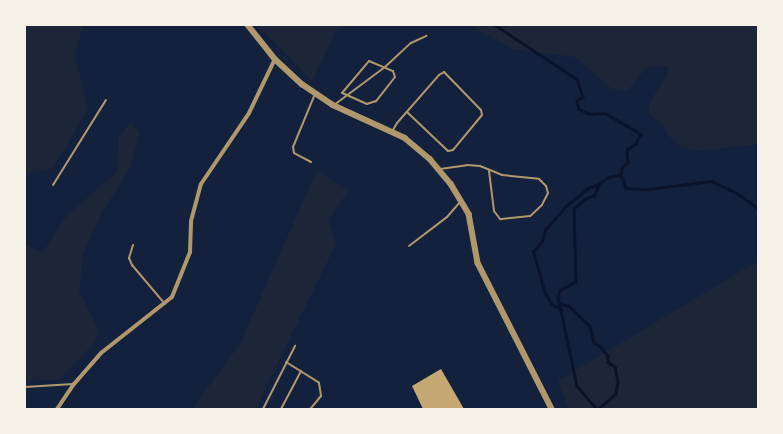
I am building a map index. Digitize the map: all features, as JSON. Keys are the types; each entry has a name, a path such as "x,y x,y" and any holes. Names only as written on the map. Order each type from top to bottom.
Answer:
{"street":[{"path":"248,25 275,59 315,94 333,105 393,130 419,148 438,169 462,200 469,214 478,263 552,409"},
{"path":"58,409 74,384 114,340 166,304 179,284 190,252 191,221 201,184 249,113 275,59"}],"lane":[{"path":"333,105 348,96 385,67 411,43 426,36"},
{"path":"369,61 393,70 395,77 376,101 367,104 348,96 342,93 369,61"},
{"path":"393,130 407,112 439,74 444,72 481,110 482,115 453,150 448,151 407,112"},
{"path":"311,162 294,153 293,147 315,94"},
{"path":"53,185 106,100"},
{"path":"438,169 474,165 489,171 539,179 546,186 548,193 542,205 530,216 500,219 494,211 489,171"},
{"path":"409,246 447,217 462,200"},
{"path":"133,245 129,258 132,265 166,304"},
{"path":"263,409 295,346"},
{"path":"286,362 319,383 321,388 321,396 310,409"},
{"path":"282,409 301,371"},
{"path":"25,387 74,384"}],"shaded area":[{"path":"25,25 83,25 75,55 88,108 53,168 25,174"},
{"path":"257,25 347,25 337,28 312,81"},
{"path":"470,25 758,25 758,144 699,151 681,147 668,135 663,125 649,114 649,103 668,73 668,66 646,68 627,91 612,89 575,57 513,49"},
{"path":"130,123 140,132 130,168 101,214 83,254 79,291 99,330 94,343 59,380 25,381 25,245 43,252 65,218 117,171 119,137"},
{"path":"317,170 348,191 328,220 336,244 255,409 192,409 240,344"},
{"path":"758,261 758,409 568,409 558,381"}],"building":[{"path":"441,369 464,409 423,409 412,386"}],"waterway":[{"path":"495,25 577,79 583,97 577,101 579,109 590,114 605,113 641,134 636,144 627,150 628,162 622,168 621,175 610,177 599,184 595,195 584,200 574,209 576,282 561,290 558,296 577,386 597,409"},
{"path":"621,175 626,188 648,189 711,181 737,193 758,208"},
{"path":"562,310 552,305 545,294 533,252 542,241 545,230 566,206 588,188 599,184"},
{"path":"561,304 569,306 590,326 594,342 601,347 608,356 608,362 615,367 618,381 616,394 599,409"}]}
